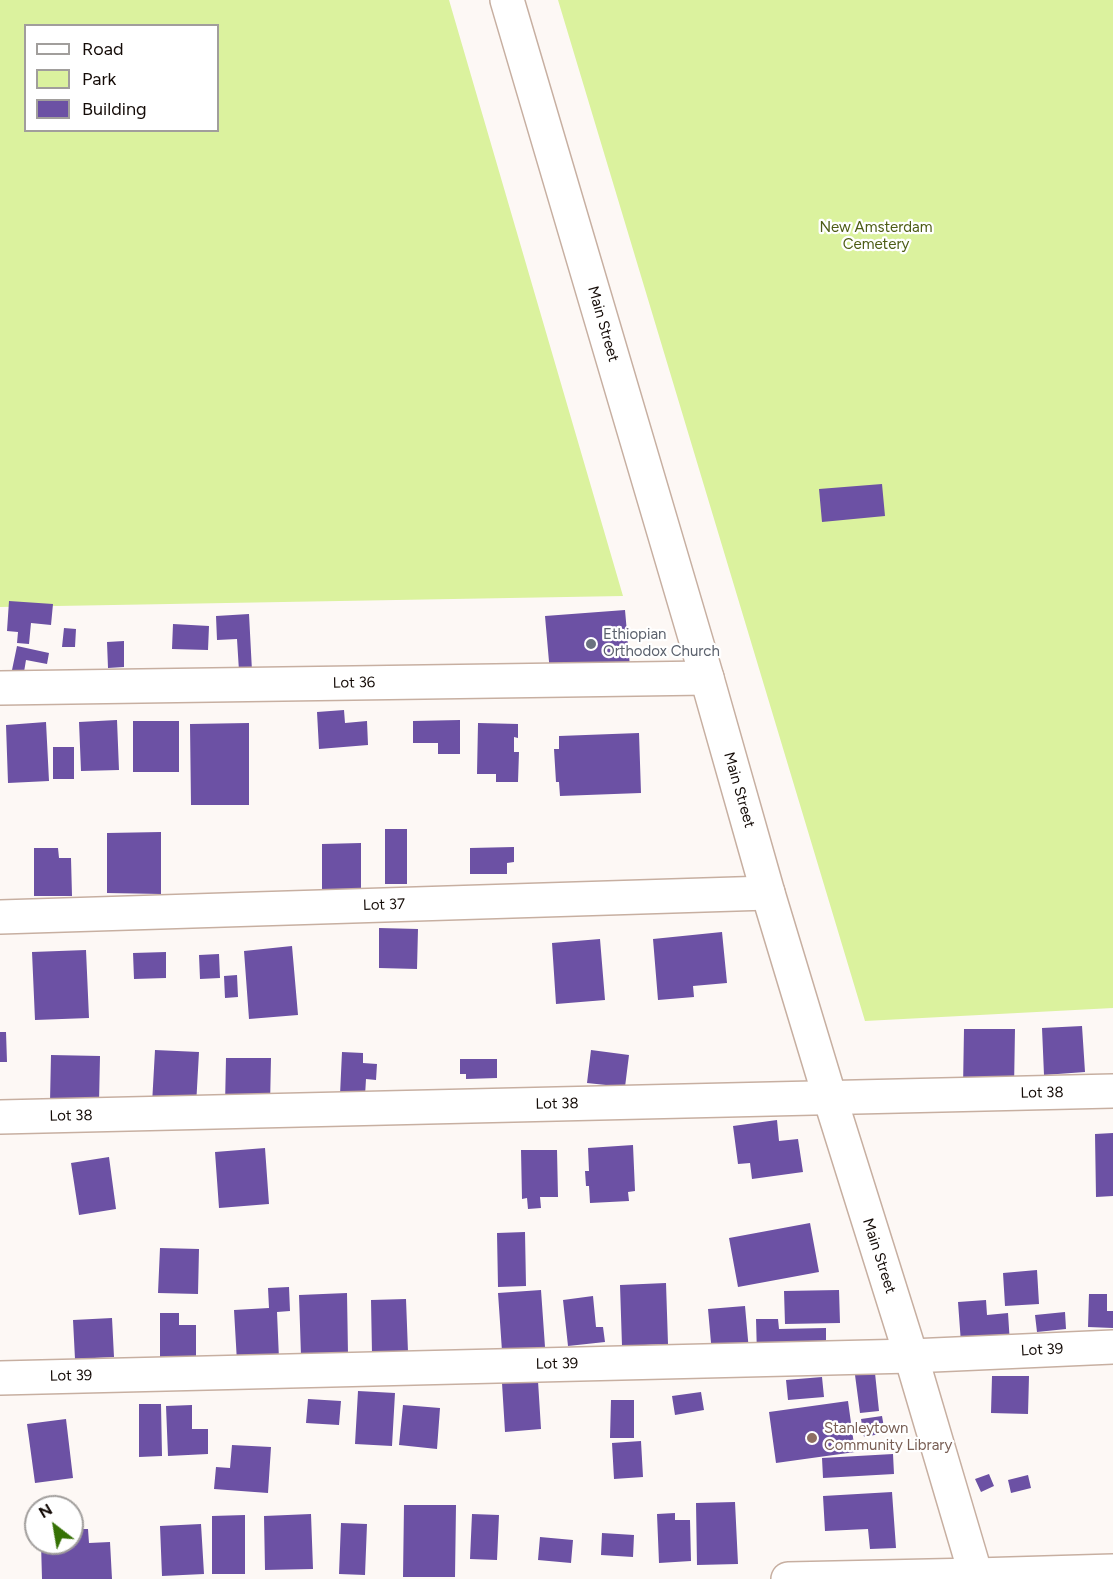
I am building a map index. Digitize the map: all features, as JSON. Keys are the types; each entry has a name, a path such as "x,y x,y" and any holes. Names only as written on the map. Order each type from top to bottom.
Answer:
{"street":[{"name":"Main Street","path":"507,0 768,893 911,1356 976,1577"},
{"name":"Lot 36","path":"0,688 707,678"},
{"name":"Lot 37","path":"0,917 768,893"},
{"name":"Lot 38","path":"0,1117 1113,1091"},
{"name":"Lot 39","path":"0,1378 911,1356 1113,1347"},
{"path":"788,1579 976,1577 1113,1571"}],"green space":[{"path":"0,0 449,0 623,596 0,607"},
{"name":"New Amsterdam Cemetery","path":"558,0 1113,0 1113,1008 865,1021"}],"building":[{"path":"882,484 885,516 822,522 819,489"},
{"path":"9,601 53,604 51,625 31,623 29,644 17,643 18,632 7,631"},
{"path":"625,610 630,667 550,673 545,616"},
{"path":"249,614 252,671 239,671 237,639 217,640 216,616"},
{"path":"173,624 209,626 208,650 172,649"},
{"path":"64,628 76,629 75,647 62,647"},
{"path":"124,641 124,667 108,668 107,642"},
{"path":"17,646 49,653 47,664 26,660 24,672 12,670"},
{"path":"344,710 345,723 367,721 368,745 319,749 317,712"},
{"path":"117,720 119,770 81,771 79,722"},
{"path":"460,720 460,754 438,754 438,743 413,743 413,721"},
{"path":"133,721 179,721 179,772 133,772"},
{"path":"46,722 49,781 8,783 6,725"},
{"path":"249,723 249,805 191,805 190,724"},
{"path":"478,723 518,724 518,738 514,737 514,752 519,752 518,782 496,782 496,774 477,774"},
{"path":"639,733 641,793 560,796 559,782 556,782 554,749 559,749 559,736"},
{"path":"53,747 74,747 74,779 53,779"},
{"path":"385,829 407,829 407,884 385,884"},
{"path":"161,832 161,894 107,893 107,833"},
{"path":"361,843 361,892 322,893 322,844"},
{"path":"514,847 514,862 507,863 507,874 470,874 470,848"},
{"path":"34,848 58,848 59,858 71,858 72,896 34,896"},
{"path":"379,928 418,929 417,969 379,968"},
{"path":"722,932 727,983 693,986 694,997 658,1000 653,939"},
{"path":"600,939 605,1000 556,1004 552,943"},
{"path":"292,946 298,1015 249,1019 244,951"},
{"path":"86,950 89,1018 35,1020 32,952"},
{"path":"166,952 166,978 134,979 133,953"},
{"path":"219,954 220,978 200,979 199,955"},
{"path":"237,975 238,997 225,998 224,976"},
{"path":"1082,1026 1085,1072 1044,1075 1042,1028"},
{"path":"964,1029 1015,1029 1014,1088 963,1088"},
{"path":"0,1032 6,1032 7,1062 0,1062"},
{"path":"155,1050 199,1052 196,1106 152,1104"},
{"path":"591,1050 629,1055 625,1087 587,1083"},
{"path":"342,1052 363,1053 363,1063 377,1064 376,1080 366,1079 365,1096 340,1095"},
{"path":"51,1055 100,1056 99,1103 50,1102"},
{"path":"226,1058 271,1058 270,1105 225,1105"},
{"path":"460,1059 497,1059 497,1078 466,1079 466,1074 460,1074"},
{"path":"777,1120 779,1141 798,1139 803,1172 752,1179 750,1163 738,1164 733,1126"},
{"path":"1113,1133 1113,1196 1096,1197 1095,1134"},
{"path":"633,1145 635,1191 628,1192 629,1201 590,1203 585,1171 589,1171 588,1148"},
{"path":"265,1148 269,1204 219,1208 215,1152"},
{"path":"521,1150 557,1150 558,1197 540,1197 541,1208 528,1209 527,1198 522,1199"},
{"path":"109,1157 116,1209 79,1215 71,1163"},
{"path":"810,1223 819,1272 738,1287 729,1238"},
{"path":"525,1232 526,1286 498,1287 497,1233"},
{"path":"160,1248 199,1249 198,1294 158,1293"},
{"path":"1037,1270 1039,1304 1005,1306 1003,1273"},
{"path":"666,1283 668,1344 622,1346 620,1285"},
{"path":"289,1287 290,1311 277,1312 279,1359 237,1362 234,1310 269,1308 268,1288"},
{"path":"541,1290 545,1347 502,1351 498,1293"},
{"path":"839,1290 840,1323 785,1324 784,1291"},
{"path":"347,1293 348,1355 301,1356 299,1295"},
{"path":"1089,1294 1107,1294 1107,1311 1113,1311 1113,1328 1088,1327"},
{"path":"593,1296 596,1327 603,1327 605,1342 568,1346 563,1300"},
{"path":"406,1299 408,1352 372,1354 371,1300"},
{"path":"986,1300 987,1315 1008,1313 1010,1344 961,1343 958,1302"},
{"path":"745,1306 749,1351 712,1354 708,1309"},
{"path":"1065,1312 1066,1329 1037,1332 1035,1315"},
{"path":"160,1313 179,1313 179,1325 196,1325 196,1363 160,1362"},
{"path":"112,1318 114,1357 75,1359 73,1320"},
{"path":"756,1319 778,1319 779,1329 826,1328 826,1352 757,1355"},
{"path":"875,1373 879,1411 860,1413 855,1375"},
{"path":"992,1376 1029,1376 1028,1414 991,1413"},
{"path":"822,1377 824,1397 788,1400 786,1380"},
{"path":"538,1381 541,1429 505,1432 502,1383"},
{"path":"358,1391 395,1393 392,1446 355,1444"},
{"path":"701,1392 704,1410 675,1415 672,1396"},
{"path":"308,1399 341,1401 339,1425 306,1423"},
{"path":"611,1400 634,1400 634,1438 610,1438"},
{"path":"848,1401 855,1452 776,1463 769,1412"},
{"path":"139,1404 161,1404 162,1456 139,1457"},
{"path":"192,1405 192,1429 208,1429 208,1454 168,1456 166,1406"},
{"path":"403,1405 440,1408 437,1449 399,1445"},
{"path":"882,1416 885,1433 864,1437 861,1419"},
{"path":"66,1419 73,1478 35,1483 27,1424"},
{"path":"641,1441 643,1477 614,1479 612,1443"},
{"path":"232,1445 271,1447 268,1493 214,1489 216,1467 230,1468"},
{"path":"893,1454 894,1474 823,1478 822,1458"},
{"path":"989,1474 994,1486 981,1492 975,1479"},
{"path":"1028,1475 1031,1488 1011,1493 1008,1480"},
{"path":"892,1492 896,1548 870,1549 868,1529 825,1531 823,1496"},
{"path":"735,1502 738,1564 697,1565 696,1503"},
{"path":"404,1505 456,1505 455,1577 403,1577"},
{"path":"675,1513 675,1520 690,1520 691,1561 659,1563 657,1514"},
{"path":"311,1514 313,1569 265,1570 264,1516"},
{"path":"472,1514 499,1515 497,1560 470,1559"},
{"path":"245,1515 245,1574 212,1574 212,1516"},
{"path":"341,1523 367,1524 365,1575 339,1574"},
{"path":"201,1524 204,1574 162,1576 160,1526"},
{"path":"84,1529 88,1529 89,1543 110,1542 112,1579 42,1579 41,1555 84,1555"},
{"path":"602,1533 634,1535 633,1557 601,1555"},
{"path":"540,1537 573,1540 571,1563 538,1560"}],"place":[{"name":"Ethiopian Orthodox Church","path":"591,644"},
{"name":"Stanleytown Community Library","path":"812,1438"}]}
